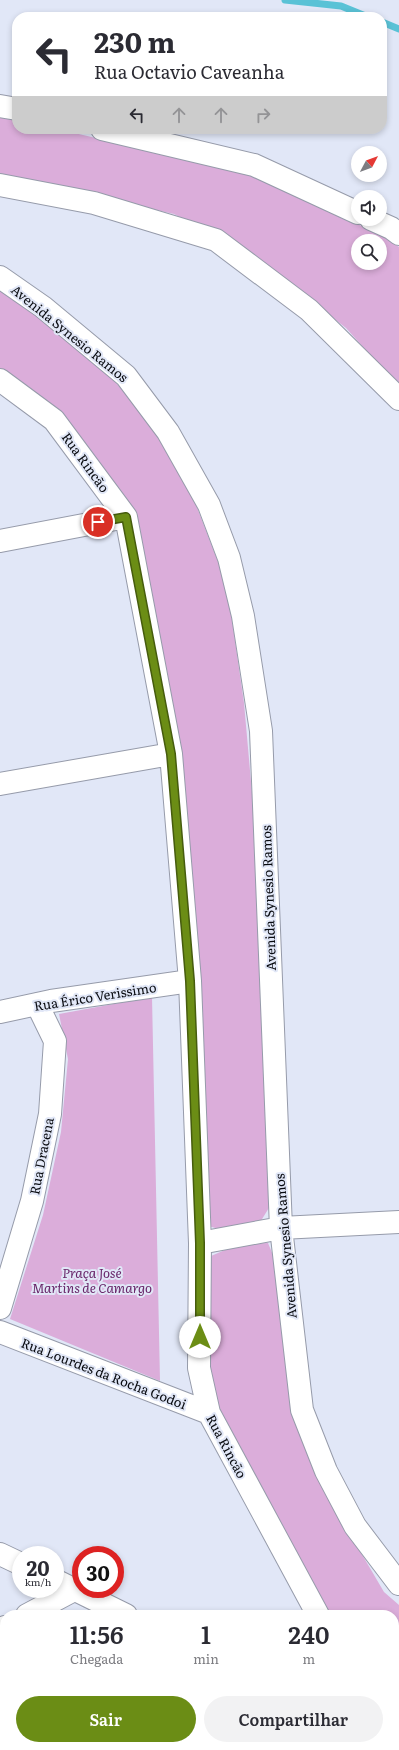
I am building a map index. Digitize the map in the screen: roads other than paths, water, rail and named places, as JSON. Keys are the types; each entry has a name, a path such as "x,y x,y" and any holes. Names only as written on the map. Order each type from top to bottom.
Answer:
{"street":[{"path":"0,106 12,108"},
{"path":"123,134 254,165 351,210"},
{"path":"1,187 94,203 216,240 309,310 399,400"},
{"path":"387,226 399,234"},
{"name":"Avenida Synesio Ramos","path":"0,277 43,307 126,376 168,432 209,505 229,558 242,616 261,731 281,1228 302,1410 326,1472 355,1526 399,1584"},
{"name":"Rua Rincão","path":"0,380 54,420 126,517 171,754 190,981 200,1243 199,1368 208,1413 314,1610"},
{"path":"0,541 126,517"},
{"path":"0,784 171,754"},
{"name":"Rua Érico Verissimo","path":"0,1012 37,1004 190,981"},
{"name":"Rua Dracena","path":"0,1308 32,1201 50,1114 55,1041 37,1004"},
{"path":"200,1243 281,1228 399,1222"},
{"name":"Rua Lourdes da Rocha Godoi","path":"0,1332 208,1413"},
{"path":"0,1554 12,1560"},
{"path":"64,1585 116,1610"},
{"path":"33,1610 48,1598"}],"waterway":[{"path":"285,0 341,6 356,12"},
{"path":"387,24 399,29"}],"park label":[{"name":"Praça José Martins de Camargo","path":"92,1280"}]}
